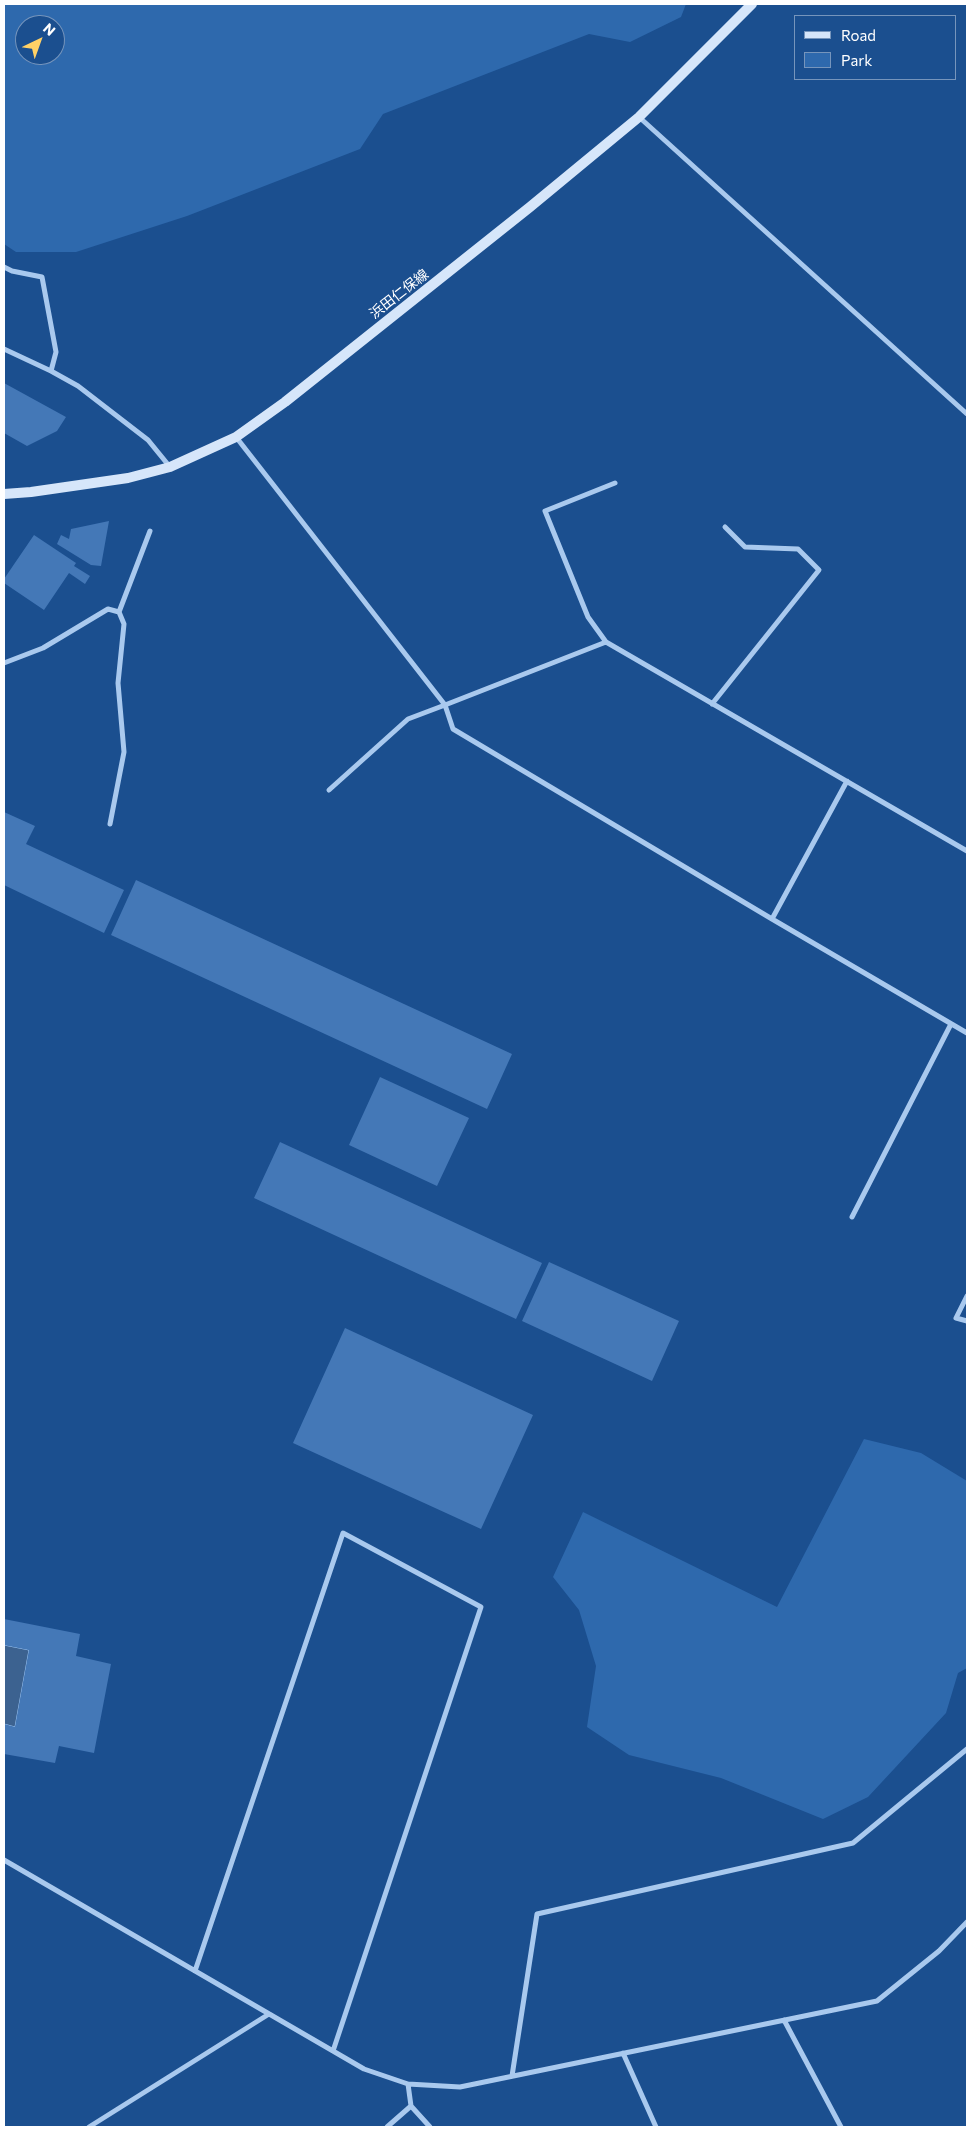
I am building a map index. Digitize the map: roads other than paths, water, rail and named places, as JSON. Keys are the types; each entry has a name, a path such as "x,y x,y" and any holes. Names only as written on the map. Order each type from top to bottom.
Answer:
{"main road":[{"name":"浜田仁保線","path":"4,494 128,478 170,467 236,437 300,389 639,117 752,4"}],"street":[{"path":"639,117 967,414"},
{"path":"4,267 12,271 42,277 56,352 52,371"},
{"path":"4,349 52,371 78,386 148,440 170,467"},
{"path":"236,437 444,705 453,729 967,1033"},
{"path":"615,483 545,512 588,617 606,642 967,851"},
{"path":"712,704 819,570 798,549 745,547 725,528"},
{"path":"110,824 124,752 118,683 124,624 119,612 150,531"},
{"path":"4,663 42,648 108,609 119,612"},
{"path":"329,790 408,719 606,642"},
{"path":"772,919 847,782"},
{"path":"852,1217 951,1024"},
{"path":"967,1296 956,1318 967,1321"},
{"path":"195,1971 343,1534 481,1607 333,2051"},
{"path":"512,2076 537,1914 853,1843 967,1749"},
{"path":"4,1860 364,2069 408,2084 460,2087 877,2001 939,1951 967,1922"},
{"path":"89,2127 269,2014"},
{"path":"784,2020 841,2127"},
{"path":"623,2053 656,2127"},
{"path":"408,2084 411,2106 430,2127"},
{"path":"387,2127 411,2106"}]}
